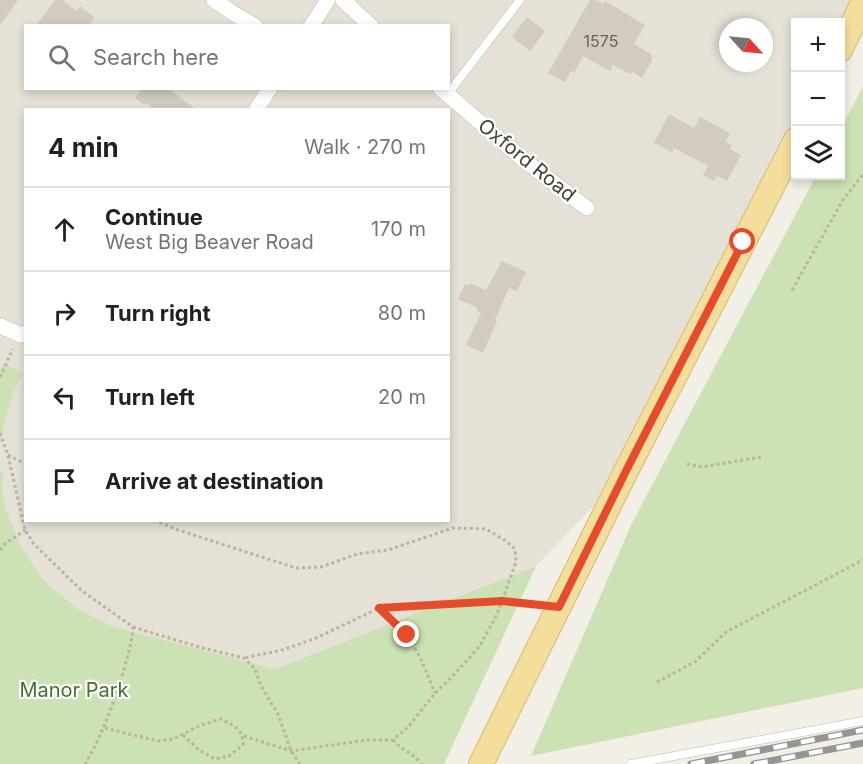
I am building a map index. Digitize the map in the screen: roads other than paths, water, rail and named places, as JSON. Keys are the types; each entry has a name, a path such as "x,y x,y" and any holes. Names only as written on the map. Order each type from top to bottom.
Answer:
{"main road":[{"path":"845,40 863,3"},
{"path":"481,764 622,479 791,148"}],"street":[{"path":"214,0 252,24"},
{"path":"312,24 328,0"},
{"path":"343,0 369,24"},
{"path":"257,108 269,90"},
{"name":"Oxford Road","path":"444,92 525,161 587,208"},
{"path":"0,326 23,334"}],"lane":[{"path":"450,85 520,0"},
{"path":"631,764 863,721"}],"railway":[{"path":"691,764 863,730"},
{"path":"754,764 863,743"}],"park label":[{"name":"Manor Park","path":"74,690"}]}
